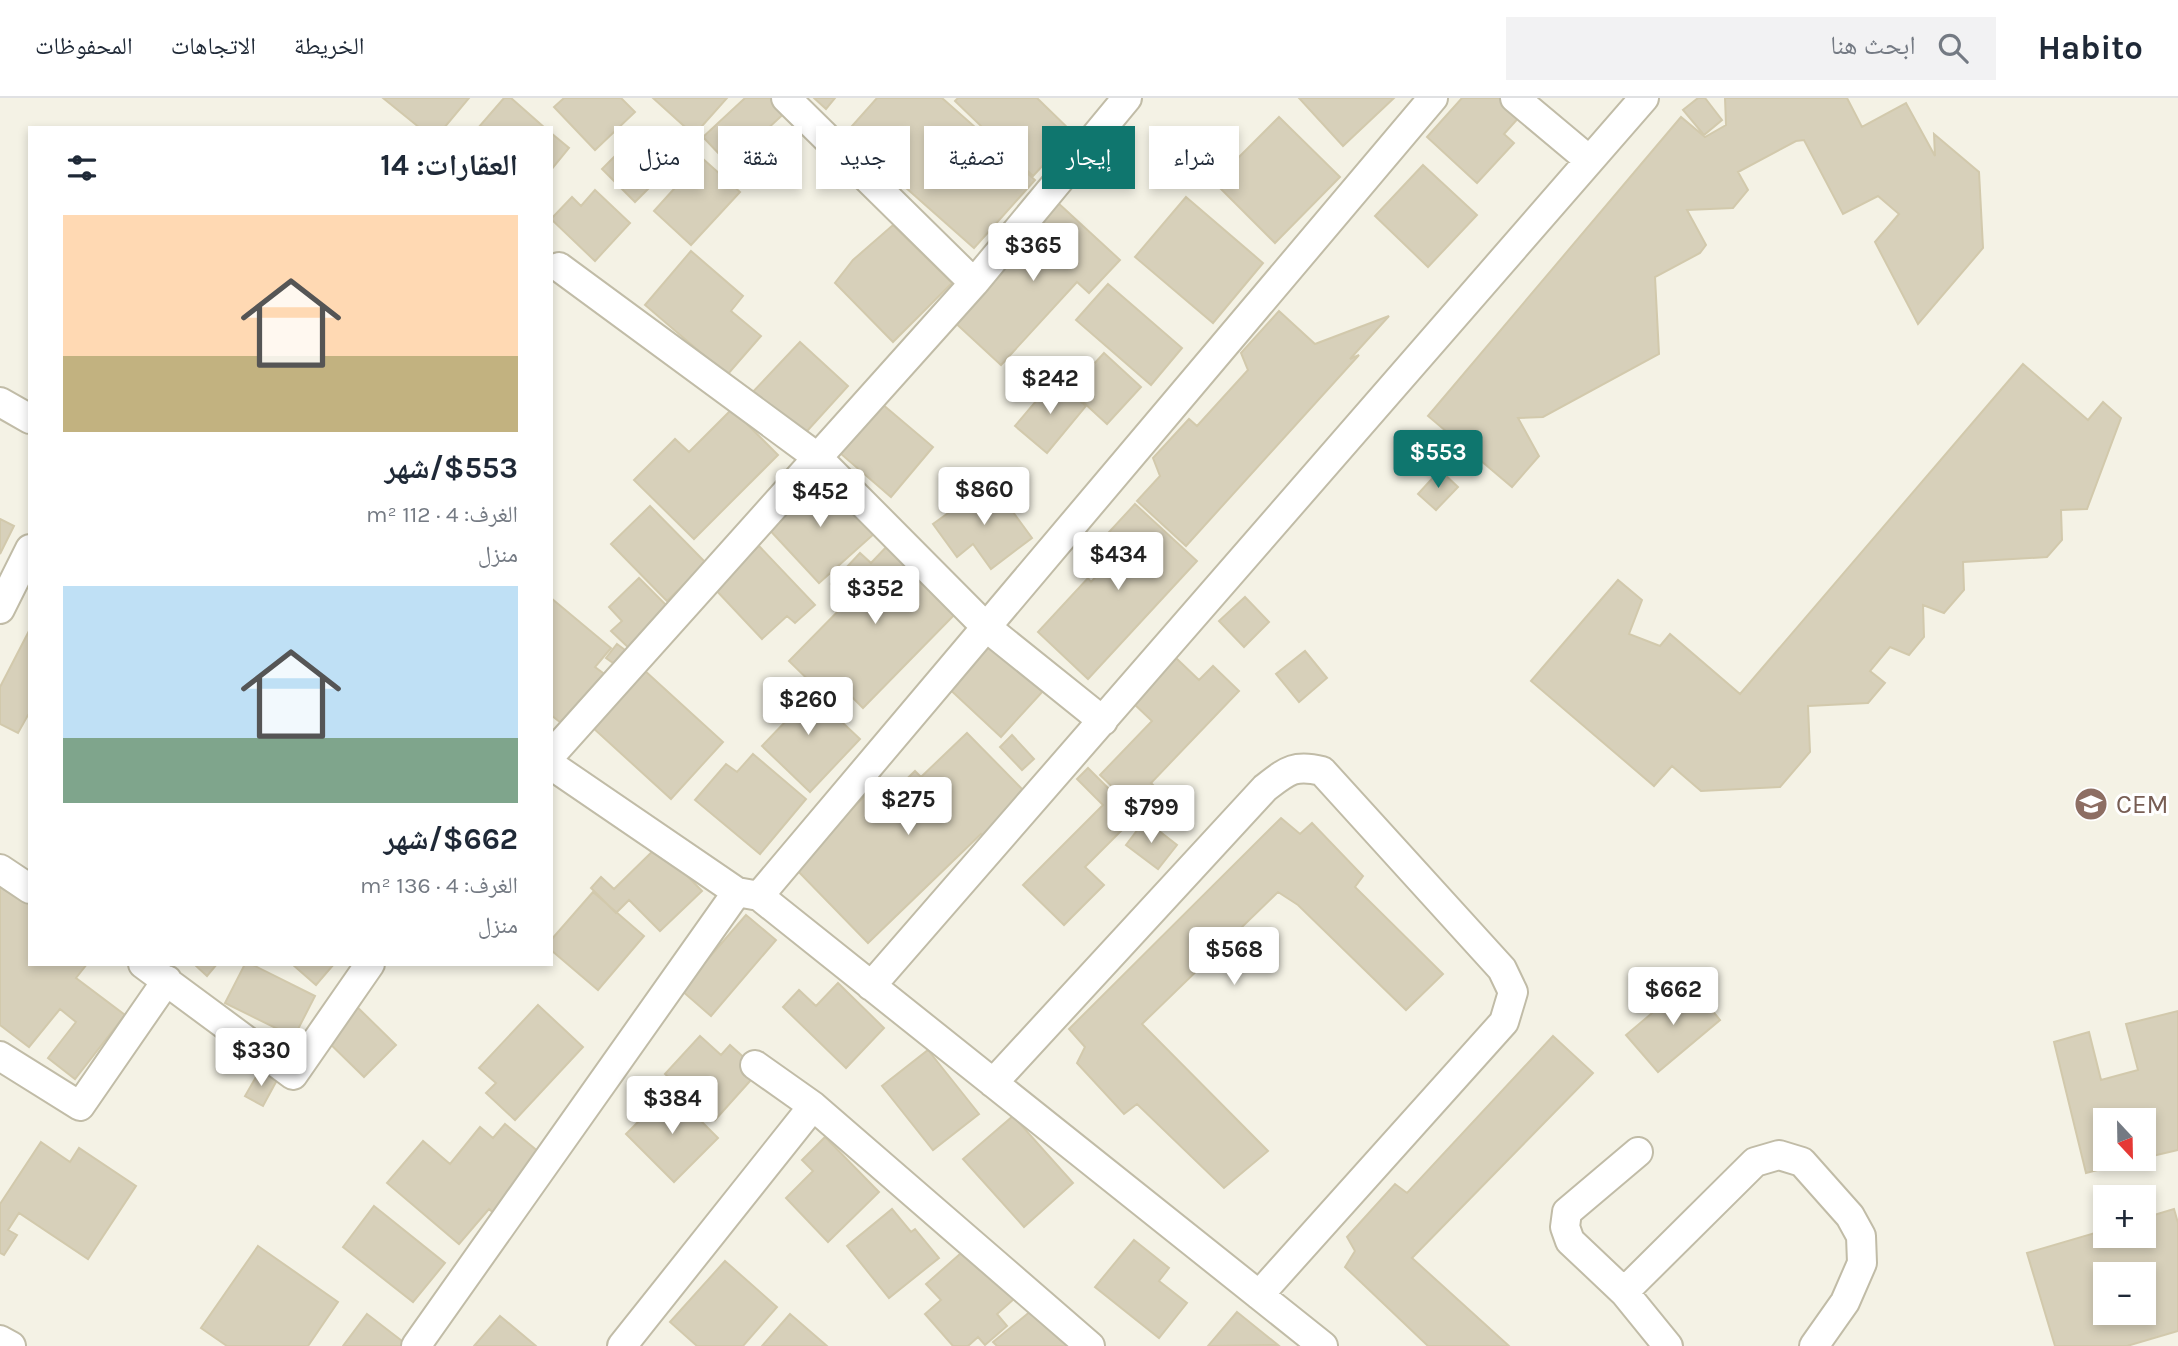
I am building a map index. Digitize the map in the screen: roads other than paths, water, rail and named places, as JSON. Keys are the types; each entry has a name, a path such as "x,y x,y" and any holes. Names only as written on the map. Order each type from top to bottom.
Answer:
{"street":[{"path":"786,98 974,283"},
{"path":"553,753 974,283 1127,98"},
{"path":"416,1346 748,894 986,627 1433,98"},
{"path":"1515,98 1589,160"},
{"path":"872,986 1644,98"},
{"path":"559,267 817,457 986,627 1103,722"},
{"path":"0,402 28,418"},
{"path":"13,598 28,555"},
{"path":"553,766 748,894 872,986 1323,1346"},
{"path":"993,1083 1265,788 1284,773 1304,766 1322,771 1502,970 1513,992 1504,1021 1259,1295"},
{"path":"0,869 28,888"},
{"path":"146,966 293,1075 369,966"},
{"path":"0,1056 80,1107 167,980"},
{"path":"755,1065 813,1106 1090,1346"},
{"path":"622,1346 813,1106"},
{"path":"1638,1152 1567,1212 1565,1227 1570,1241 1624,1292 1668,1346"},
{"path":"1624,1292 1755,1162 1779,1155 1802,1162 1850,1216 1861,1236 1862,1263 1845,1302 1814,1346"},
{"path":"0,1340 11,1346"}],"place":[{"name":"CEM","path":"2091,804"}]}
